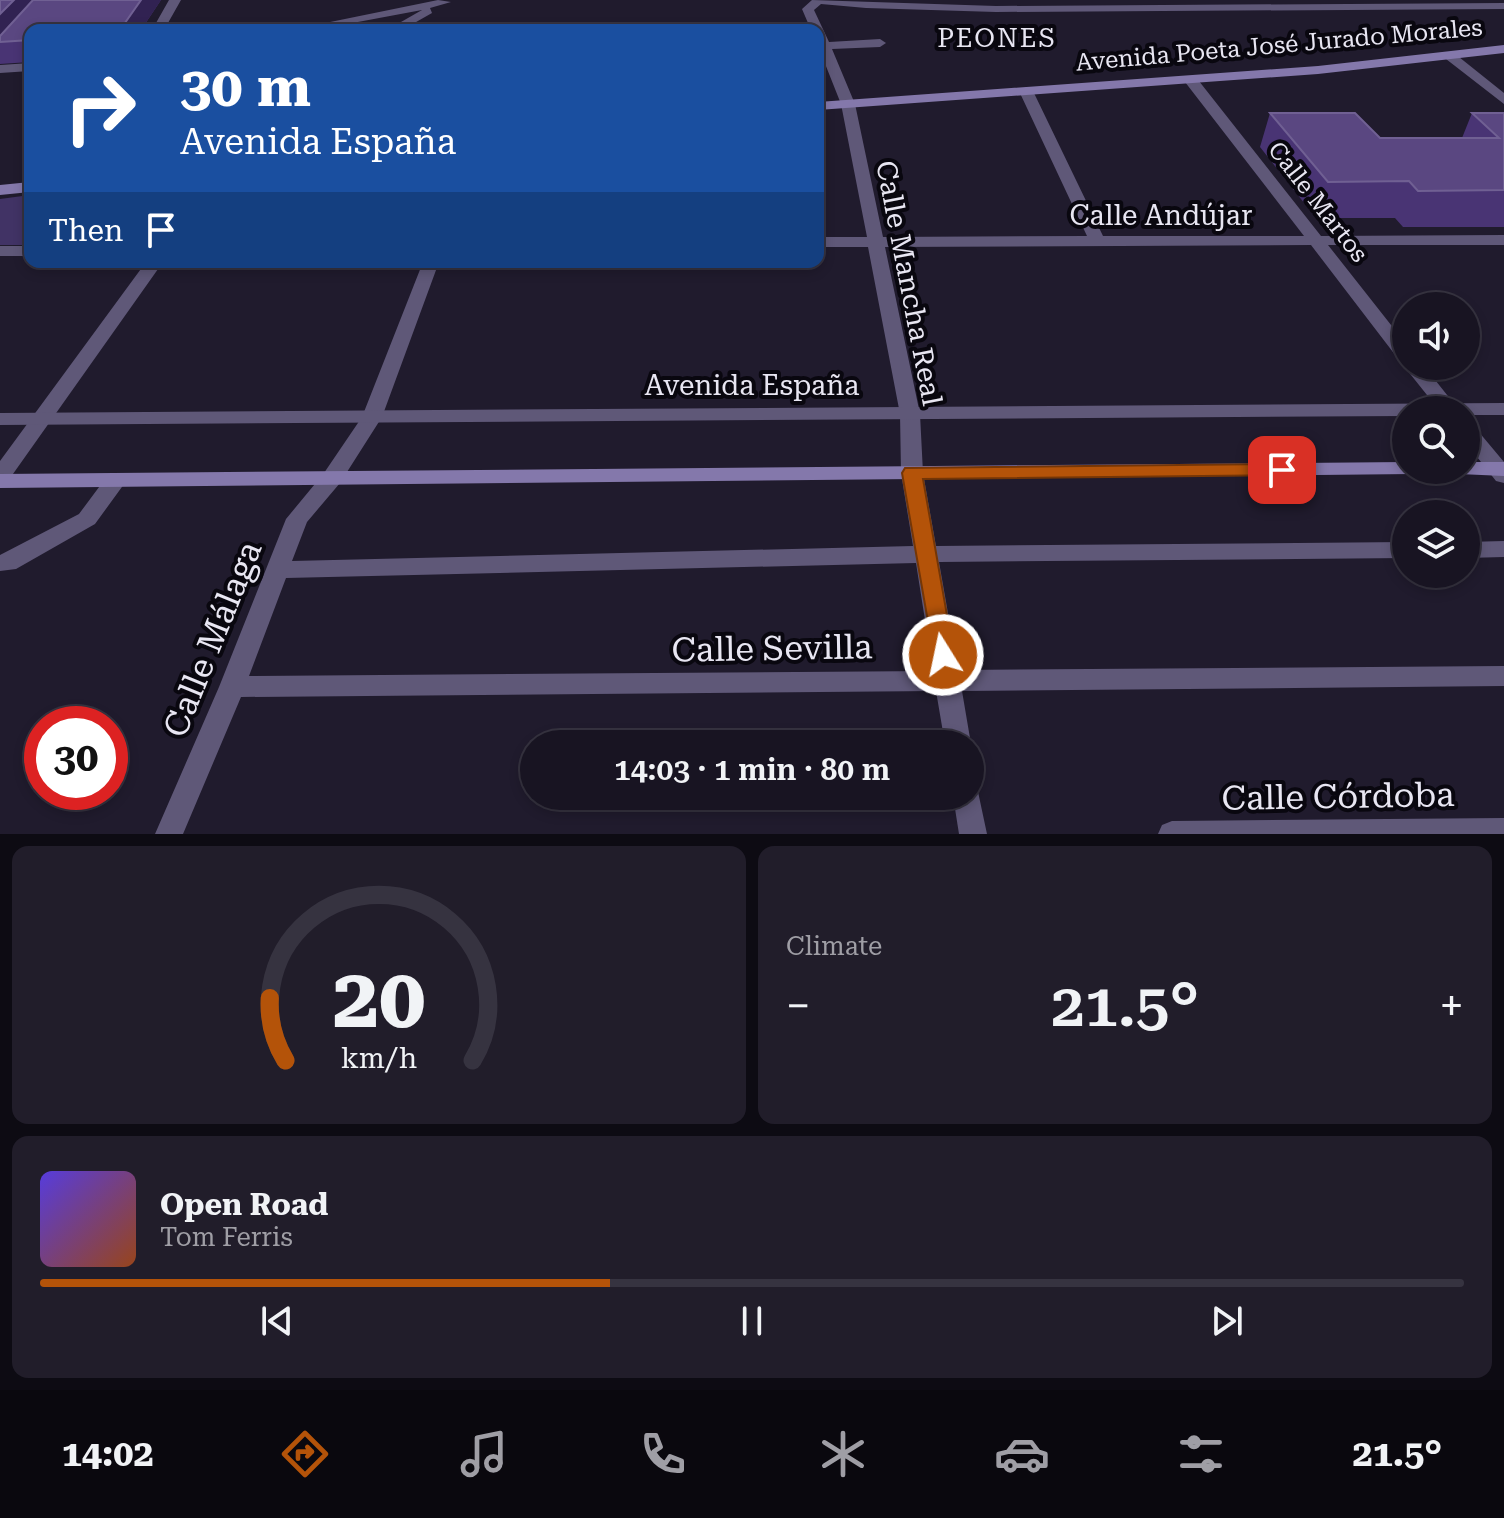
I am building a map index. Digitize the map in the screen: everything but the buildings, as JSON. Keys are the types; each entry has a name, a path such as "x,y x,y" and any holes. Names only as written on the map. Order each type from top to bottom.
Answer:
{"main road":[{"name":"Avenida Poeta José Jurado Morales","path":"824,106 1318,70 1504,49"},
{"path":"0,190 24,188"},
{"path":"0,479 1392,469"},
{"path":"1480,470 1502,471"}],"street":[{"path":"161,24 175,0"},
{"path":"815,24 808,9 819,0 866,5 996,9 1253,4 1504,6"},
{"path":"328,24 449,1"},
{"path":"405,24 449,1"},
{"path":"824,46 880,43"},
{"name":"Calle Mancha Real","path":"824,46 848,104 910,414 912,473 956,730"},
{"path":"1450,56 1504,100"},
{"path":"0,69 24,67"},
{"name":"Calle Martos","path":"1190,79 1392,338"},
{"path":"1026,91 1097,241"},
{"name":"Calle Andújar","path":"824,242 1504,240"},
{"path":"0,251 24,251"},
{"path":"0,479 151,268"},
{"name":"Calle Málaga","path":"169,834 232,687 297,519 332,478 372,417 429,268"},
{"path":"1425,380 1438,396"},
{"name":"Avenida España","path":"1480,409 1504,409"},
{"name":"Avenida España","path":"0,419 1392,410"},
{"path":"1480,446 1502,471"},
{"path":"0,563 8,563 87,519 116,480"},
{"path":"1480,550 1504,549"},
{"path":"277,570 926,554 1392,550"},
{"name":"Calle Sevilla","path":"232,687 1504,676"},
{"path":"969,810 973,834"},
{"name":"Calle Córdoba","path":"1172,834 1504,831"}],"shaded area":[{"path":"24,196 24,245 0,245 0,199"}],"district":[{"name":"PEONES","path":"997,38"}],"route":[{"path":"943,655 912,473 1282,470"}]}
